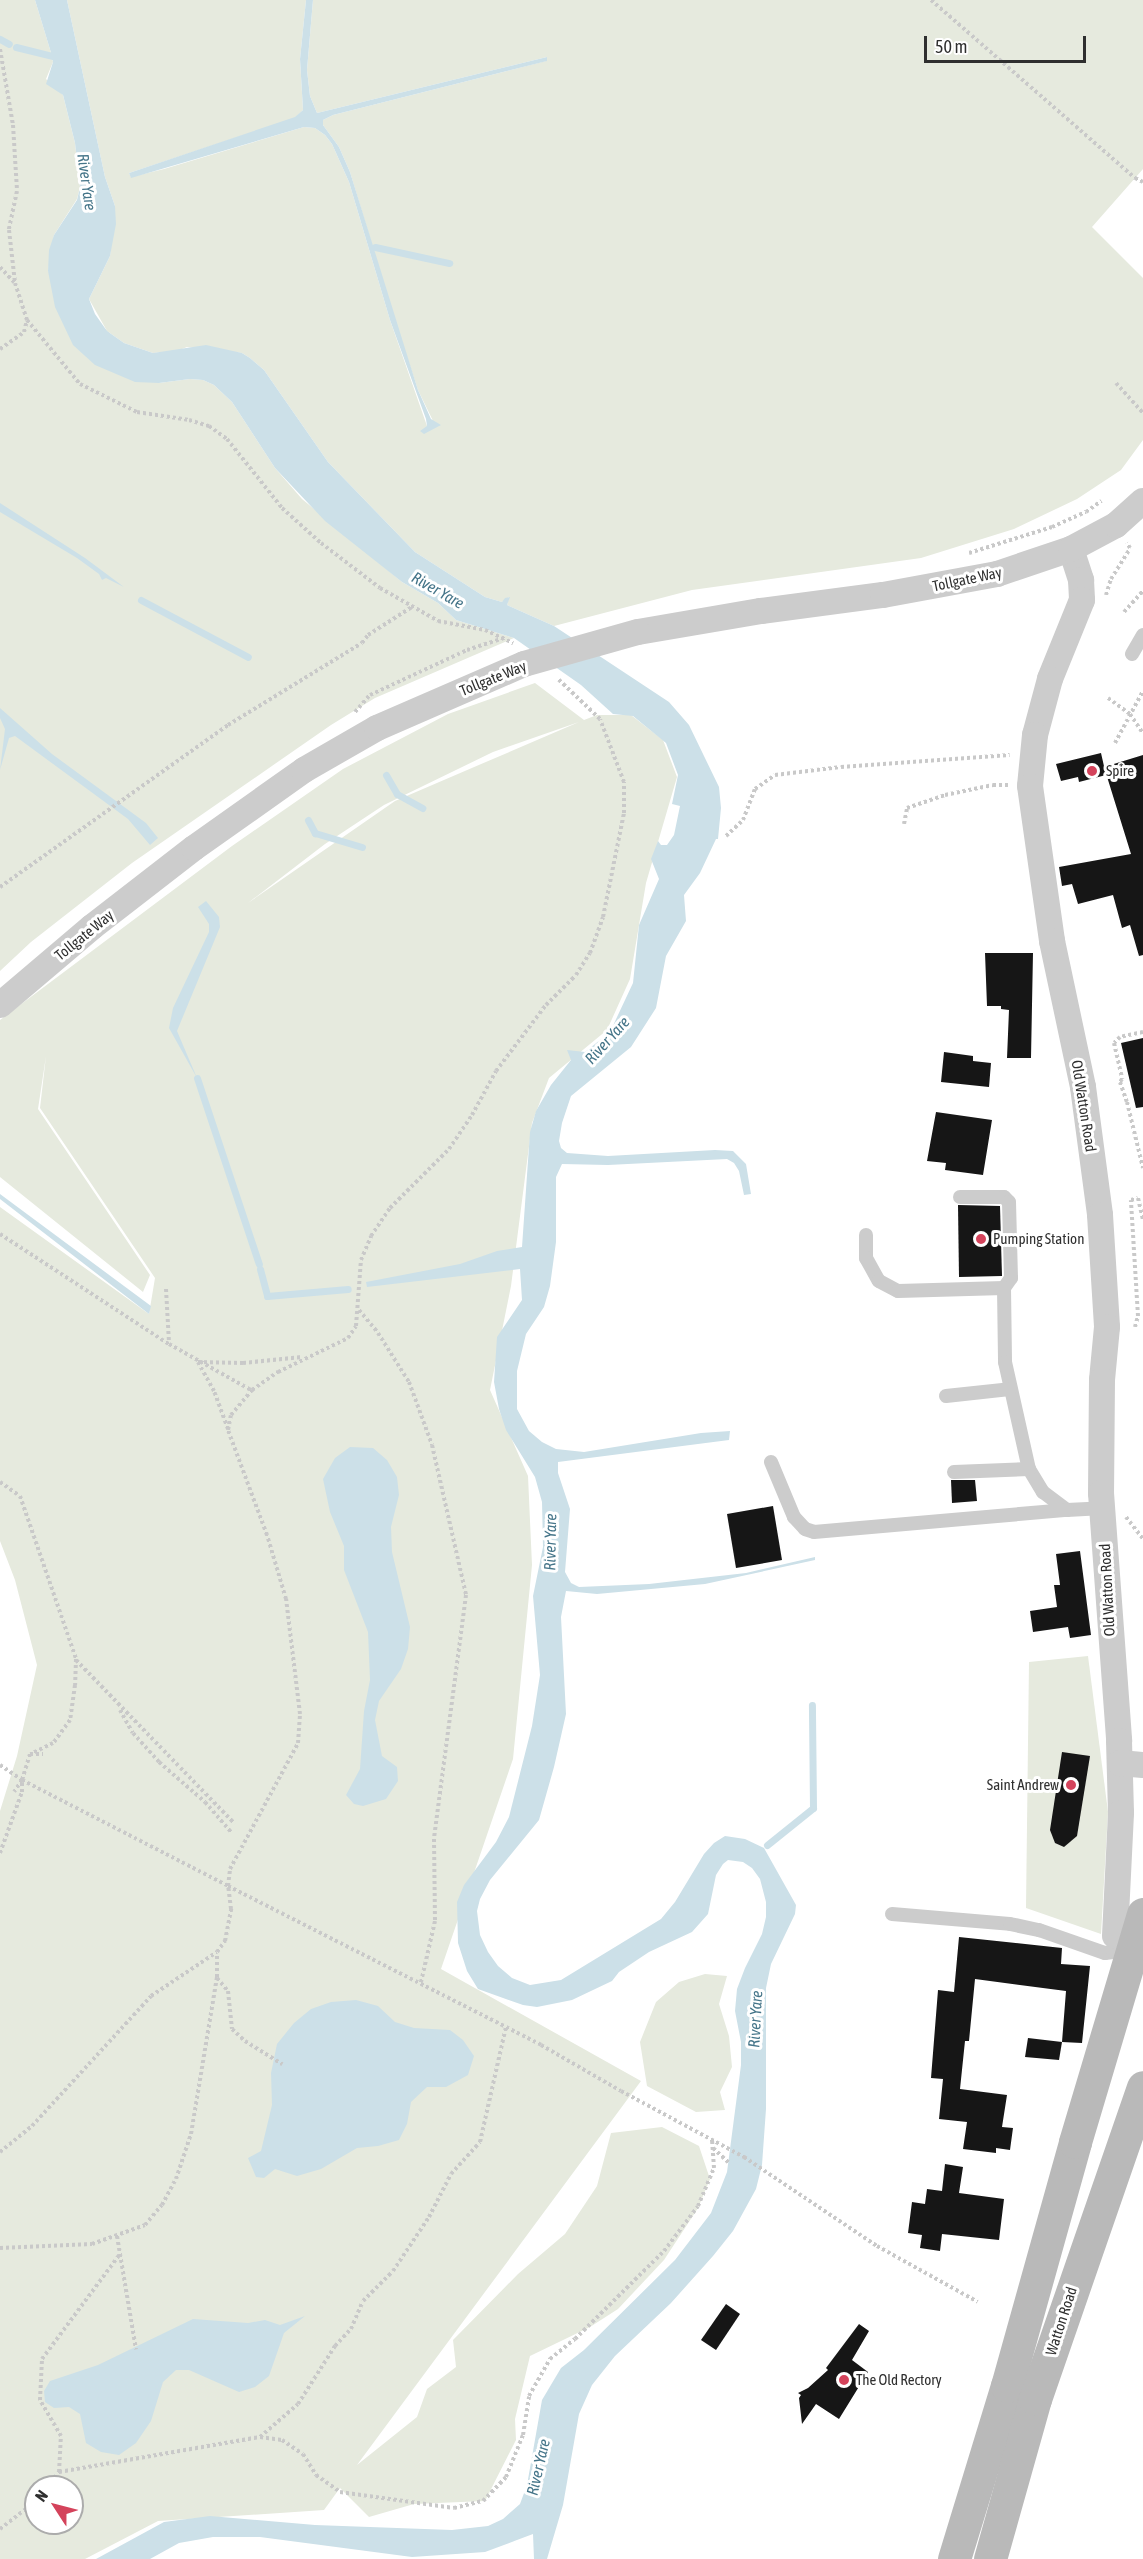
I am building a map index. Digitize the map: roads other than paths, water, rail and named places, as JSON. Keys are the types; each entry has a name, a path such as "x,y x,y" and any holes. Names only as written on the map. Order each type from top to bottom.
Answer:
{"main road":[{"path":"954,2559 1143,1914"},
{"path":"1032,2298 1143,1986"},
{"name":"Watton Road","path":"990,2559 1041,2379 1143,2087"}],"street":[{"path":"1071,549 1116,525 1143,501"},
{"name":"Tollgate Way","path":"0,1005 102,920 194,848 304,770 377,728 524,664 638,632 945,585 997,574 1071,549"},
{"name":"Old Watton Road","path":"1071,549 1081,580 1082,600 1050,679 1032,755 1030,786 1052,941 1083,1087 1100,1215 1107,1327 1102,1380 1103,1508 1131,1764 1121,1847 1115,1936"}],"lane":[{"path":"1132,654 1143,635"},
{"path":"960,1197 1004,1197 1009,1202 1011,1278 1004,1288 1005,1362 1010,1389 1029,1469 1043,1492 1067,1510"},
{"path":"867,1235 866,1258 879,1281 898,1291 1004,1288"},
{"path":"946,1395 1010,1389"},
{"path":"771,1462 794,1517 805,1529 814,1532 1103,1508"},
{"path":"954,1472 1029,1469"},
{"path":"892,1914 1010,1924 1039,1930 1105,1953 1113,1952 1115,1936"}],"water":[{"name":"River Yare","path":"35,0 67,0 105,177 115,206 116,224 110,256 89,299 95,314 107,331 124,343 153,353 206,345 242,353 250,358 264,370 328,462 415,552 485,597 502,602 505,598 510,597 507,605 554,626 669,702 689,725 719,787 721,808 718,839 700,873 684,895 686,921 666,956 656,1008 631,1047 571,1096 559,1141 561,1148 567,1153 608,1156 733,1151 746,1164 751,1194 744,1195 739,1171 734,1163 727,1159 608,1165 562,1164 556,1177 556,1242 550,1286 544,1307 526,1334 517,1371 517,1409 529,1431 542,1442 556,1449 584,1452 701,1433 730,1431 729,1440 558,1462 558,1473 570,1509 565,1572 571,1583 579,1587 649,1584 746,1573 815,1557 815,1560 705,1584 597,1594 566,1591 561,1617 566,1714 554,1767 539,1820 490,1880 480,1899 477,1911 480,1935 498,1966 512,1978 530,1985 561,1980 661,1919 675,1902 704,1854 714,1843 725,1836 745,1839 764,1848 796,1905 795,1914 771,1964 766,1988 766,2109 762,2165 756,2189 733,2231 713,2256 671,2303 615,2356 592,2385 579,2414 563,2505 547,2559 534,2559 533,2534 485,2552 412,2557 260,2537 213,2537 179,2543 150,2559 96,2559 164,2522 210,2516 315,2525 452,2530 488,2526 503,2519 520,2504 527,2485 542,2400 561,2368 584,2350 675,2260 711,2213 727,2172 741,2065 741,2042 735,2011 737,1989 762,1934 766,1917 766,1902 760,1879 752,1868 743,1862 728,1860 716,1875 708,1914 692,1932 649,1952 619,1972 612,1981 572,2000 537,2007 523,2005 478,1989 467,1971 458,1943 457,1902 464,1885 496,1842 509,1817 532,1726 540,1675 533,1596 543,1547 542,1502 535,1477 506,1430 494,1382 497,1337 522,1300 520,1269 367,1287 366,1282 460,1264 497,1251 522,1247 530,1132 536,1111 551,1085 571,1060 567,1050 585,1052 610,1032 633,983 639,925 659,879 651,859 658,841 661,845 667,845 674,835 680,806 672,804 678,775 666,743 633,716 613,714 581,685 514,638 456,620 438,603 402,582 325,521 275,468 232,402 214,385 203,380 190,379 159,383 135,382 95,365 73,345 55,307 48,271 49,250 54,235 77,200 80,187 75,143 63,95 46,84 53,62"},
{"path":"306,0 313,0 307,70 310,96 317,113 547,57 547,61 333,115 323,120 323,125 339,147 350,172 418,390 431,419 441,425 424,434 420,431 427,426 426,419 390,320 349,182 332,144 325,135 315,128 304,127 131,178 129,173 295,117 303,110 300,59"},
{"path":"0,503 85,558 124,587 106,578 102,580 99,574 77,558 0,512"},
{"path":"0,708 52,754 146,823 158,838 150,845 128,819 15,736 9,738 0,770 5,729 0,718"},
{"path":"206,901 219,917 220,927 177,1031 197,1078 169,1028 173,1008 209,932 209,924 198,907"},
{"path":"0,1194 151,1306 149,1314 0,1199"},
{"path":"350,1447 373,1448 387,1460 397,1477 399,1495 391,1527 392,1552 410,1627 408,1649 401,1669 379,1701 375,1720 382,1756 397,1767 398,1781 386,1799 363,1806 354,1804 346,1795 360,1769 364,1711 370,1680 368,1632 344,1570 344,1546 330,1512 323,1479 335,1458"},
{"path":"356,2000 378,2006 395,2022 414,2028 450,2030 463,2040 474,2056 468,2075 446,2087 427,2087 411,2102 407,2124 399,2140 378,2146 357,2148 321,2169 297,2176 275,2169 264,2178 256,2177 248,2158 261,2151 272,2105 271,2073 277,2044 294,2023 311,2009 331,2002"},
{"path":"305,2316 284,2333 269,2376 255,2387 239,2392 189,2370 176,2370 163,2382 151,2421 136,2443 119,2455 101,2452 86,2443 80,2414 69,2407 54,2408 45,2402 44,2391 50,2381 98,2365 193,2319 248,2323 265,2320 280,2325"}],"waterway":[{"path":"0,39 9,44"},
{"path":"16,47 52,56"},
{"path":"375,247 449,263"},
{"path":"141,600 248,657"},
{"path":"386,775 397,794 422,808"},
{"path":"308,820 315,833 362,847"},
{"path":"197,1078 259,1264"},
{"path":"260,1269 267,1296 348,1289"},
{"path":"767,1845 813,1808 812,1705"}],"place":[{"name":"Spire","path":"1092,771"},
{"name":"Pumping Station","path":"981,1239"},
{"name":"Saint Andrew","path":"1071,1785"},
{"name":"The Old Rectory","path":"844,2380"}]}
